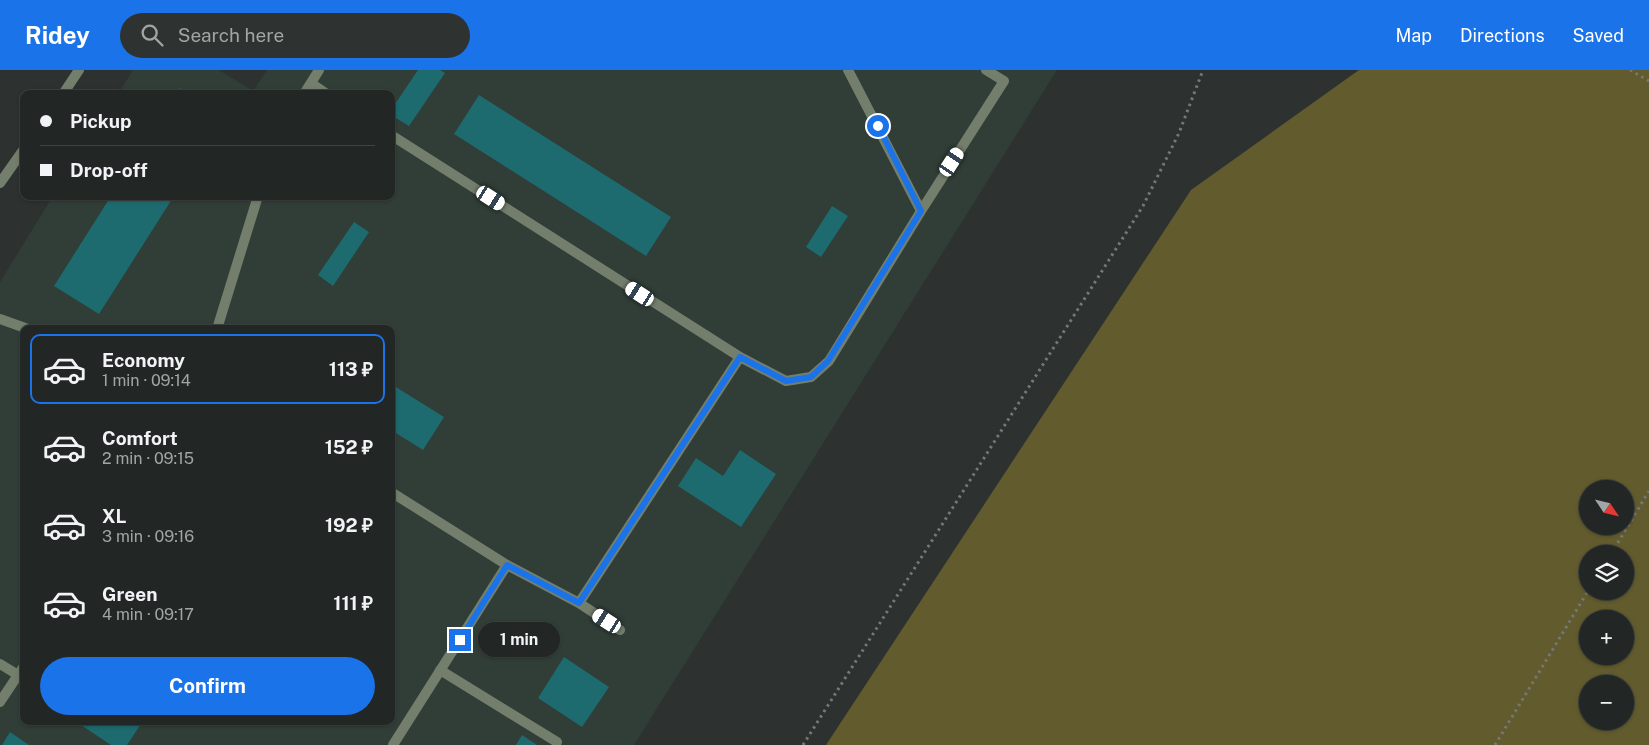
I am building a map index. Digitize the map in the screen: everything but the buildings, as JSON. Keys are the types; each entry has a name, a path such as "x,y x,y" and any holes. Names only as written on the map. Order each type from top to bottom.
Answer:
{"lane":[{"path":"66,90 80,70"},
{"path":"307,90 319,70"},
{"path":"848,70 921,211"},
{"path":"395,138 740,357 786,381 811,377 828,361 1004,82 986,70"},
{"path":"311,83 321,90"},
{"path":"0,183 20,155"},
{"path":"218,325 257,200"},
{"path":"0,319 20,326"},
{"path":"579,603 740,357"},
{"path":"395,495 507,565 579,603 620,630"},
{"path":"393,745 507,565"},
{"path":"0,664 20,671"},
{"path":"440,670 557,742"},
{"path":"0,702 20,672"}],"path":[{"path":"803,745 1143,206 1179,133 1203,70"},
{"path":"1630,70 1649,81"},
{"path":"1616,545 1649,491"},
{"path":"1495,745 1583,600"}],"shaded area":[{"path":"133,70 219,70 251,90 120,90"},
{"path":"267,70 1057,70 634,745 0,745 0,282 51,200 395,200 395,90 254,90"},
{"path":"1359,70 1649,70 1649,745 826,745 1191,190"}],"route":[{"path":"460,640 507,565 579,603 740,357 786,381 811,377 828,361 921,211 878,126"}]}
